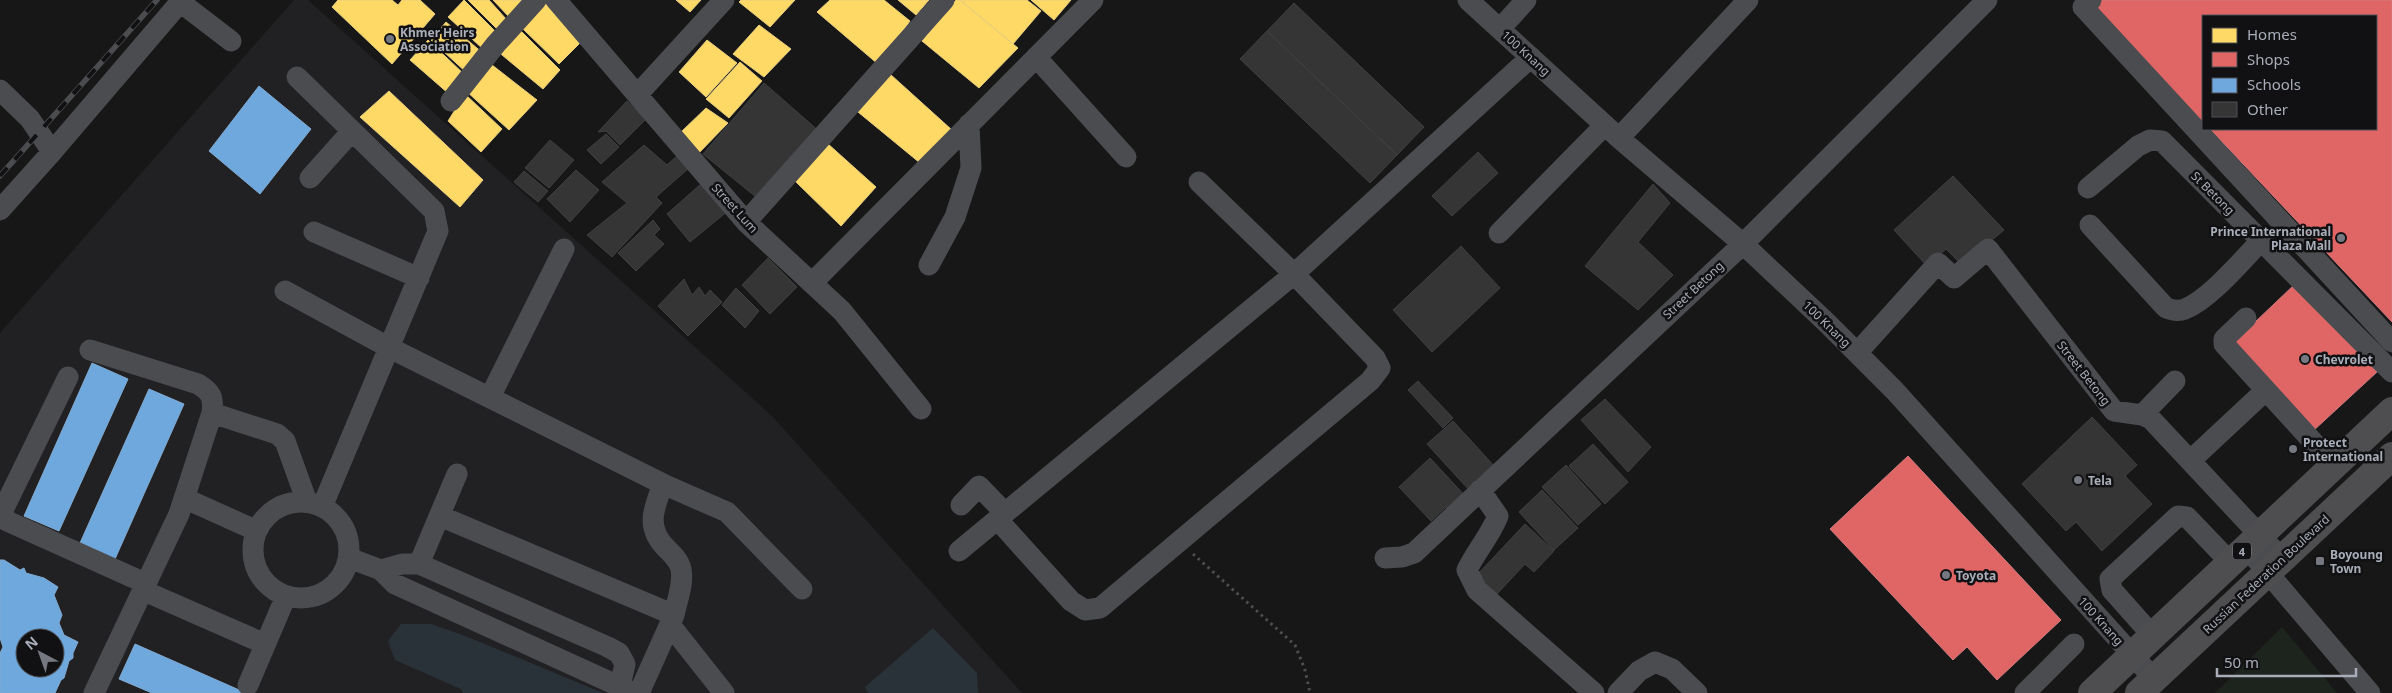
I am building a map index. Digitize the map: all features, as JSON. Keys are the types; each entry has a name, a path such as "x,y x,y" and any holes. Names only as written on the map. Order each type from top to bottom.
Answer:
{"highway":[{"name":"4","path":"2092,693 2392,411"},
{"name":"Russian Federation Boulevard","path":"2147,686 2392,456"}],"street":[{"path":"451,101 496,44 536,0"},
{"name":"Street Lum","path":"556,0 746,222 842,311 921,409"},
{"path":"638,94 724,0"},
{"path":"746,222 944,0"},
{"path":"812,283 1093,0"},
{"name":"100 Knang","path":"1468,0 1612,132 1743,244 1895,391 2131,655 2147,686"},
{"path":"1500,29 1526,0"},
{"path":"1499,233 1612,132 1748,0"},
{"name":"Street Betong","path":"1385,558 1402,558 1414,553 1743,244 1987,0"},
{"path":"2091,0 2083,7 2392,342"},
{"path":"0,210 181,1 231,41"},
{"path":"1036,57 1126,157"},
{"path":"959,551 1294,274 1531,57"},
{"path":"297,77 434,211 438,231 388,347 315,504"},
{"path":"0,90 30,119 52,152"},
{"path":"929,265 955,217 971,168 970,124"},
{"path":"310,178 352,131"},
{"name":"St Betong","path":"2088,188 2138,146 2150,140 2162,141 2392,372"},
{"path":"961,504 980,486 1002,517 1071,601 1085,610 1100,608 1370,381 1380,368 1374,358 1294,274 1199,182"},
{"path":"2090,225 2166,308 2176,312 2185,309 2200,299 2261,241"},
{"path":"314,232 419,278"},
{"name":"Street Betong","path":"1857,353 1938,263 1954,278 1988,249 2114,411 2142,415"},
{"path":"490,397 564,250"},
{"path":"285,290 388,347 662,484 727,512 802,589"},
{"path":"2246,318 2224,339 2224,344 2334,466"},
{"path":"90,350 198,384 209,391 213,400 212,413 179,514 94,693"},
{"path":"68,377 2,512 7,521 265,644"},
{"path":"2175,382 2142,415 2150,419 2190,461 2245,548"},
{"path":"2190,461 2265,391"},
{"path":"212,413 277,434 285,441 315,504"},
{"path":"419,564 457,474"},
{"path":"631,691 672,621 682,577 681,568 676,558 657,539 652,529 655,506 662,484"},
{"path":"1480,490 1498,516 1492,532 1474,554 1467,570 1477,590 1594,693"},
{"path":"184,498 257,531"},
{"path":"292,503 315,504 335,515 344,528 349,542 349,558 341,577 326,591 307,598 286,596 272,589 261,577 254,563 253,547 257,531 265,518 277,508 292,503"},
{"path":"440,516 672,621 724,693"},
{"path":"2152,635 2112,590 2110,580 2178,516 2187,517 2275,565 2370,693"},
{"path":"349,558 381,570 395,584 631,691"},
{"path":"381,570 402,564 419,564 619,653 625,664 631,691"},
{"path":"248,685 286,596"},
{"path":"2025,693 2074,644"},
{"path":"1618,693 1639,671 1655,662 1672,669 1698,693"}],"path":[{"path":"1180,542 1295,645 1305,670 1310,693"}],"shaded area":[{"path":"294,0 308,0 772,416 1022,693 0,693 0,333"},
{"path":"401,624 431,624 468,637 603,693 463,693 461,689 395,660 388,641"},
{"path":"2282,627 2337,693 2215,693"},
{"path":"933,628 977,673 978,693 868,693 865,687"}],"building: Homes":[{"name":"Khmer Heirs Association","path":"338,0 392,0 398,5 402,0 420,0 435,14 392,64 332,7"},
{"path":"464,0 497,33 483,49 448,17"},
{"path":"468,0 489,0 507,20 497,29"},
{"path":"493,0 530,0 510,18"},
{"path":"676,0 701,0 690,12"},
{"path":"741,0 795,0 770,27 739,2"},
{"path":"830,0 884,0 910,21 879,65 817,12"},
{"path":"898,0 929,0 916,15"},
{"path":"956,0 960,0 1018,48 979,88 922,41"},
{"path":"960,0 1027,0 1041,11 1013,44"},
{"path":"1031,0 1071,0 1054,20"},
{"path":"544,2 582,41 559,64 520,26"},
{"path":"446,22 484,54 468,74 431,40"},
{"path":"759,25 791,49 764,77 733,54"},
{"path":"517,27 560,70 543,89 496,50"},
{"path":"428,40 466,76 449,94 410,60"},
{"path":"707,40 737,63 706,97 679,72"},
{"path":"487,61 537,100 509,130 465,90"},
{"path":"740,62 762,81 729,118 706,99"},
{"path":"890,74 952,130 920,163 858,112"},
{"path":"389,91 483,180 460,207 360,117"},
{"path":"465,94 502,129 481,152 448,121"},
{"path":"706,108 728,123 696,156 680,133"},
{"path":"827,143 876,187 841,226 795,181"}],"building: Shops":[{"name":"Prince International Plaza Mall","path":"2097,0 2392,0 2392,322 2211,130 2377,130 2377,15 2202,15 2202,121 2092,4"},
{"path":"2294,285 2377,372 2313,431 2232,344"},
{"name":"Toyota","path":"1908,456 2061,620 1997,680 1967,647 1953,660 1830,529"}],"building: Schools":[{"path":"259,86 311,129 260,194 209,151"},
{"path":"92,363 128,379 59,531 24,516"},
{"path":"149,389 184,404 115,559 80,543"},
{"path":"0,560 4,560 20,570 24,568 26,573 44,578 58,587 54,595 62,615 59,623 61,628 15,628 15,678 64,678 61,680 55,693 0,693 0,653 3,647 0,638"},
{"path":"65,636 78,642 73,658 69,661 65,675"},
{"path":"135,644 246,693 152,693 119,679"}],"building: Other":[{"path":"1294,3 1424,127 1397,155 1267,31"},
{"path":"1267,31 1397,155 1370,183 1240,59"},
{"path":"764,83 821,133 761,201 703,154"},
{"path":"627,101 646,119 620,145 606,131 598,132"},
{"path":"606,134 619,147 601,164 587,150"},
{"path":"550,140 574,160 549,188 525,168"},
{"path":"644,145 667,165 677,156 689,168 656,197 662,203 612,257 587,235 627,203 602,182"},
{"path":"1478,152 1498,173 1452,216 1432,196"},
{"path":"576,170 599,190 570,222 547,199"},
{"path":"524,171 548,191 538,202 514,182"},
{"path":"1953,176 2004,230 1962,265 1946,249 1927,266 1894,230"},
{"path":"702,183 729,210 690,242 667,214"},
{"path":"1653,184 1670,203 1638,242 1673,275 1638,310 1585,266"},
{"path":"653,220 660,229 654,235 664,244 636,271 618,253"},
{"path":"1461,246 1500,288 1432,352 1393,310"},
{"path":"768,258 797,287 770,314 742,285"},
{"path":"684,279 692,295 699,287 705,296 710,290 722,302 688,336 658,306"},
{"path":"736,288 759,311 745,328 722,305"},
{"path":"1418,381 1453,418 1443,428 1408,390"},
{"path":"1605,399 1651,447 1628,472 1581,420"},
{"name":"Tela","path":"2092,417 2137,465 2125,476 2152,504 2102,551 2076,522 2066,531 2022,484"},
{"path":"1453,421 1496,468 1470,491 1427,444"},
{"path":"1593,444 1628,482 1605,504 1569,466"},
{"path":"1430,458 1467,498 1452,513 1446,507 1431,521 1399,487"},
{"path":"1566,465 1601,504 1578,525 1542,487"},
{"path":"1542,490 1578,528 1554,550 1519,512"},
{"path":"1525,524 1554,551 1534,572 1525,564 1497,594 1477,575"}],"railway":[{"path":"0,176 157,0"}],"place":[{"name":"Khmer Heirs Association","path":"390,39"},
{"name":"Prince International Plaza Mall","path":"2341,238"},
{"name":"Chevrolet","path":"2305,359"},
{"name":"Protect International","path":"2293,449"},
{"name":"Tela","path":"2078,480"},
{"name":"Boyoung Town","path":"2320,561"},
{"name":"Toyota","path":"1946,575"}]}
